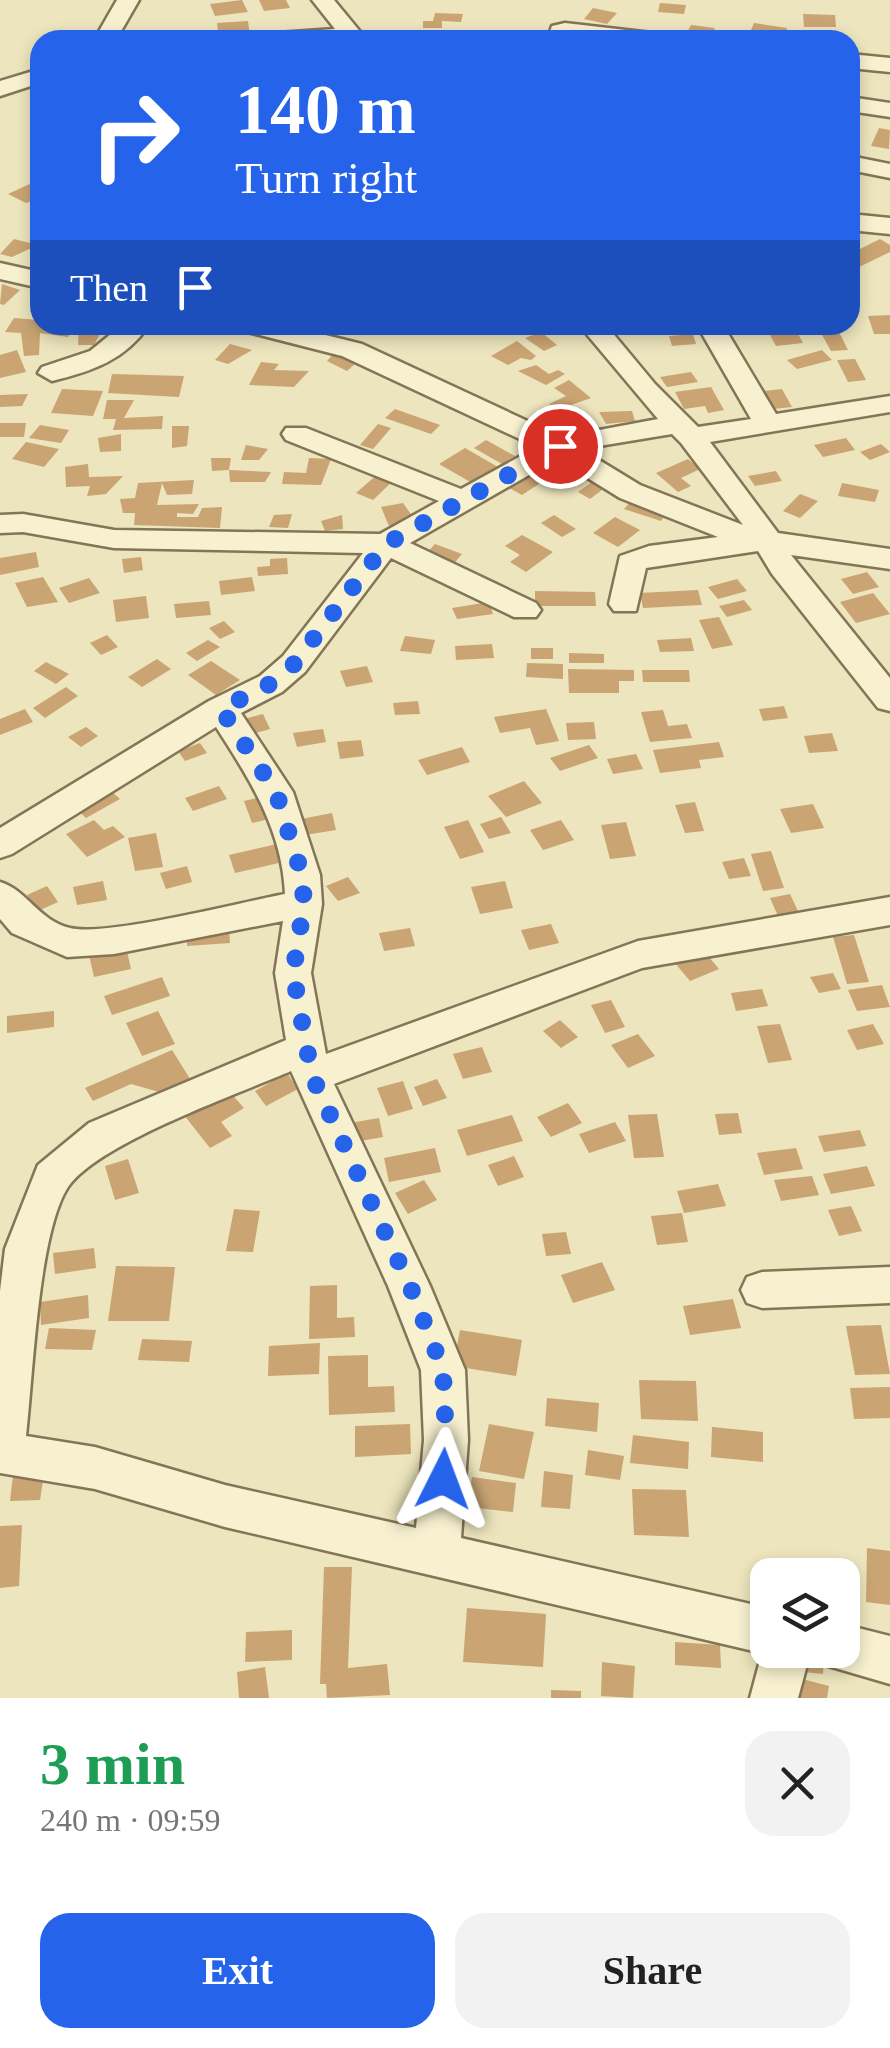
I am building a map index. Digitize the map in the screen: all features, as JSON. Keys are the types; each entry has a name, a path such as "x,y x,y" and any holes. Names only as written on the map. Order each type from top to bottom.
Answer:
{"street":[{"path":"111,30 128,0"},
{"path":"323,0 347,30"},
{"path":"860,62 890,66"},
{"path":"0,90 30,80"},
{"path":"860,106 890,110"},
{"path":"860,165 890,171"},
{"path":"860,223 890,226"},
{"path":"0,271 30,278"},
{"path":"52,373 99,360 129,335"},
{"path":"293,335 352,350 560,446 588,469 680,512 767,541 890,559"},
{"path":"601,335 685,431 890,700"},
{"path":"716,335 768,424"},
{"path":"0,845 221,709 270,684 294,664 386,544 560,446 602,434 768,424 890,404"},
{"path":"296,434 465,500"},
{"path":"0,524 22,523 114,539 386,544 525,610"},
{"path":"625,604 631,562 649,556 767,541"},
{"path":"221,709 276,792 302,875 304,904 293,973 308,1062 410,1286 443,1370 446,1440 436,1557"},
{"path":"0,895 25,923 67,943 114,940 304,904"},
{"path":"750,1627 225,1506 96,1468 1,1452 26,1248 52,1177 103,1135 308,1062 638,955 890,912"},
{"path":"762,1290 890,1285"},
{"path":"860,1652 890,1660"},
{"path":"774,1698 782,1668"}],"building":[{"path":"242,0 248,12 215,16 210,4"},
{"path":"259,0 286,0 290,8 264,11"},
{"path":"660,3 686,5 684,14 658,12"},
{"path":"593,8 617,13 607,24 584,19"},
{"path":"435,13 463,14 461,22 442,21 442,28 423,28 423,21 433,21"},
{"path":"803,14 835,15 836,27 804,27"},
{"path":"248,21 249,30 218,30 217,23"},
{"path":"754,23 787,28 787,30 751,30"},
{"path":"691,25 715,28 714,30 688,30"},
{"path":"879,128 890,130 889,149 871,146"},
{"path":"30,184 30,202 8,194"},
{"path":"14,239 30,243 30,249 12,257 0,254"},
{"path":"880,239 890,245 890,252 860,267 860,249"},
{"path":"2,284 20,290 4,305 0,304"},
{"path":"890,315 890,334 874,334 868,316"},
{"path":"14,318 30,319 30,335 40,335 39,355 24,356 21,333 5,332"},
{"path":"78,335 99,335 94,345 78,345"},
{"path":"545,335 557,345 544,351 525,338"},
{"path":"693,335 696,344 672,346 669,336"},
{"path":"770,335 799,335 803,343 776,346"},
{"path":"822,335 840,335 848,350 831,351"},
{"path":"517,341 536,356 508,365 491,356"},
{"path":"230,344 252,350 228,364 215,360"},
{"path":"17,350 26,372 0,378 0,355"},
{"path":"822,350 832,360 797,369 787,360"},
{"path":"334,353 357,362 347,371 327,361"},
{"path":"855,359 866,380 848,382 837,360"},
{"path":"261,362 279,364 274,370 309,371 294,387 249,385"},
{"path":"536,365 549,374 558,370 565,374 546,385 518,371"},
{"path":"691,372 698,382 667,387 660,377"},
{"path":"112,374 184,376 179,397 108,393"},
{"path":"569,380 591,398 557,410 549,404 566,396 554,388"},
{"path":"711,387 724,410 708,413 705,406 684,409 675,392"},
{"path":"62,389 103,391 93,416 51,413"},
{"path":"782,389 792,407 774,409 764,391"},
{"path":"28,394 22,406 0,407 0,395"},
{"path":"107,400 134,400 124,418 163,416 162,429 113,430 116,419 103,419"},
{"path":"395,409 440,425 431,434 385,418"},
{"path":"632,411 635,421 606,424 599,412"},
{"path":"573,413 583,432 565,433 559,415"},
{"path":"0,423 26,423 24,437 0,437"},
{"path":"378,424 391,428 373,449 360,445"},
{"path":"40,425 69,430 61,443 29,438"},
{"path":"172,426 189,426 187,446 172,448"},
{"path":"121,434 121,451 100,452 98,438"},
{"path":"846,438 855,450 823,457 814,445"},
{"path":"486,440 515,456 502,464 474,448"},
{"path":"26,442 59,449 44,467 12,459"},
{"path":"881,444 890,452 870,460 860,452"},
{"path":"246,445 268,449 259,460 241,460"},
{"path":"465,448 498,467 472,483 439,464"},
{"path":"211,458 231,458 229,470 212,471"},
{"path":"309,458 331,459 321,485 282,484 284,472 306,473"},
{"path":"688,459 700,469 681,478 691,486 678,492 656,473"},
{"path":"541,463 557,472 522,495 506,486"},
{"path":"88,464 89,477 123,476 106,494 87,496 90,486 66,487 65,467"},
{"path":"229,470 271,472 265,482 230,482"},
{"path":"776,471 782,481 755,486 748,476"},
{"path":"380,472 396,478 373,500 356,493"},
{"path":"599,477 611,483 590,499 578,492"},
{"path":"194,480 192,494 167,495 162,483 157,505 199,504 193,514 177,513 177,517 198,517 202,508 222,507 220,528 134,525 135,513 123,513 120,499 135,498 138,483"},
{"path":"842,483 879,490 875,502 838,496"},
{"path":"800,494 818,501 800,518 783,511"},
{"path":"632,500 668,511 661,521 624,509"},
{"path":"403,503 415,520 389,526 381,507"},
{"path":"292,514 288,528 269,527 274,515"},
{"path":"342,515 343,529 325,531 321,521"},
{"path":"554,515 576,529 562,537 541,523"},
{"path":"615,517 640,530 618,547 593,533"},
{"path":"522,535 553,552 526,572 510,562 520,555 505,546"},
{"path":"435,544 462,554 451,567 423,557"},
{"path":"36,552 39,567 0,575 0,558"},
{"path":"141,557 143,570 124,573 122,559"},
{"path":"287,558 288,574 258,576 257,567 270,566 270,559"},
{"path":"867,572 879,587 853,594 841,579"},
{"path":"43,577 58,602 27,607 15,583"},
{"path":"252,577 255,591 221,595 219,581"},
{"path":"89,578 100,593 69,603 59,588"},
{"path":"737,579 747,591 718,599 708,587"},
{"path":"698,590 702,605 643,608 640,593"},
{"path":"535,591 595,592 596,606 535,606"},
{"path":"873,593 890,614 856,623 840,602"},
{"path":"146,596 149,618 116,622 113,600"},
{"path":"744,600 752,610 727,617 719,606"},
{"path":"209,601 211,615 176,618 174,604"},
{"path":"489,602 493,614 457,619 452,608"},
{"path":"719,617 733,645 712,649 699,620"},
{"path":"224,621 235,632 220,639 209,628"},
{"path":"107,635 118,647 101,655 90,643"},
{"path":"405,636 435,640 431,654 400,651"},
{"path":"691,638 694,651 660,652 657,640"},
{"path":"208,640 220,647 197,661 186,653"},
{"path":"492,644 494,658 456,660 455,646"},
{"path":"531,648 553,648 553,659 531,659"},
{"path":"569,653 604,654 604,663 569,663"},
{"path":"157,659 171,669 142,687 128,677"},
{"path":"211,661 240,680 216,695 188,675"},
{"path":"46,662 69,674 56,684 34,671"},
{"path":"527,663 563,664 563,679 526,677"},
{"path":"367,666 373,682 346,687 340,671"},
{"path":"568,669 634,670 634,681 619,681 619,693 569,693"},
{"path":"642,670 689,670 690,682 643,682"},
{"path":"66,687 78,696 45,718 33,708"},
{"path":"418,701 420,714 395,715 393,703"},
{"path":"784,706 788,718 763,721 759,709"},
{"path":"25,709 33,722 0,735 0,719"},
{"path":"546,709 559,741 536,745 530,728 500,733 494,717"},
{"path":"663,710 668,726 687,724 692,738 650,742 641,712"},
{"path":"263,714 270,729 252,734 244,719"},
{"path":"594,722 596,739 568,740 566,723"},
{"path":"86,727 98,736 81,747 68,737"},
{"path":"323,729 326,742 297,747 293,733"},
{"path":"832,733 838,751 809,753 804,736"},
{"path":"361,740 364,756 340,759 337,742"},
{"path":"719,742 724,757 699,760 701,768 660,773 653,750"},
{"path":"200,743 207,753 185,761 178,751"},
{"path":"589,745 598,758 560,771 550,758"},
{"path":"462,747 470,762 427,775 418,760"},
{"path":"636,754 643,769 613,774 607,759"},
{"path":"524,781 542,803 506,817 488,796"},
{"path":"219,786 227,799 193,811 185,798"},
{"path":"107,787 120,799 86,818 73,805"},
{"path":"266,796 274,818 252,823 244,801"},
{"path":"695,802 704,831 685,833 675,805"},
{"path":"813,804 824,828 791,833 780,809"},
{"path":"332,813 336,830 305,835 301,819"},
{"path":"501,817 511,833 489,839 480,824"},
{"path":"94,820 104,830 113,826 125,837 87,857 66,834"},
{"path":"468,820 484,852 460,859 444,827"},
{"path":"561,820 574,840 543,850 530,830"},
{"path":"626,822 636,856 610,859 601,825"},
{"path":"156,833 163,867 135,871 128,838"},
{"path":"277,844 283,862 235,873 229,855"},
{"path":"771,851 784,888 763,891 751,854"},
{"path":"744,858 751,876 729,879 722,862"},
{"path":"187,866 192,882 166,889 160,873"},
{"path":"348,877 360,893 338,901 326,886"},
{"path":"103,881 107,900 77,905 73,887"},
{"path":"505,881 513,908 480,914 471,887"},
{"path":"47,886 58,902 38,911 27,895"},
{"path":"790,894 803,922 782,925 770,898"},
{"path":"551,924 559,943 529,950 521,930"},
{"path":"410,928 415,946 384,951 379,933"},
{"path":"229,929 230,943 187,946 187,932"},
{"path":"854,935 869,982 847,984 833,937"},
{"path":"126,947 131,969 94,977 89,955"},
{"path":"703,950 719,969 690,981 674,962"},
{"path":"833,973 841,989 819,993 810,977"},
{"path":"162,977 170,996 112,1015 104,996"},
{"path":"882,985 890,1007 857,1011 848,990"},
{"path":"762,989 768,1006 736,1011 731,993"},
{"path":"611,1000 625,1027 605,1033 591,1005"},
{"path":"54,1011 54,1027 7,1033 7,1016"},
{"path":"158,1011 175,1044 142,1056 126,1023"},
{"path":"560,1020 578,1037 561,1048 543,1031"},
{"path":"780,1024 792,1060 768,1063 757,1026"},
{"path":"873,1024 884,1044 857,1050 847,1030"},
{"path":"638,1034 655,1056 628,1068 611,1045"},
{"path":"482,1047 492,1072 463,1079 453,1054"},
{"path":"172,1050 192,1082 166,1094 131,1084 93,1101 85,1088"},
{"path":"287,1073 298,1089 266,1106 255,1091"},
{"path":"437,1079 447,1098 423,1106 414,1087"},
{"path":"403,1081 413,1109 388,1116 377,1088"},
{"path":"228,1090 244,1108 221,1122 232,1136 210,1148 184,1115"},
{"path":"568,1103 582,1123 551,1137 537,1117"},
{"path":"738,1113 742,1133 719,1135 715,1114"},
{"path":"657,1114 664,1157 634,1158 628,1115"},
{"path":"512,1115 523,1141 467,1156 457,1130"},
{"path":"379,1118 383,1137 355,1142 350,1123"},
{"path":"615,1122 626,1141 589,1153 579,1134"},
{"path":"860,1130 866,1146 824,1152 818,1136"},
{"path":"435,1148 441,1172 389,1182 384,1158"},
{"path":"796,1148 803,1169 764,1175 757,1153"},
{"path":"514,1156 524,1177 498,1186 488,1165"},
{"path":"128,1159 139,1193 115,1200 105,1166"},
{"path":"867,1166 875,1186 831,1194 823,1174"},
{"path":"812,1176 819,1195 781,1201 774,1180"},
{"path":"424,1180 437,1200 408,1214 395,1193"},
{"path":"718,1184 726,1206 684,1213 677,1191"},
{"path":"851,1206 862,1231 839,1236 828,1210"},
{"path":"234,1209 260,1211 253,1252 226,1251"},
{"path":"682,1213 688,1242 657,1245 651,1216"},
{"path":"566,1232 571,1254 546,1256 542,1234"},
{"path":"94,1248 96,1268 55,1274 53,1253"},
{"path":"602,1262 615,1290 573,1303 561,1275"},
{"path":"116,1266 175,1267 169,1321 108,1321"},
{"path":"337,1285 337,1318 354,1317 355,1337 309,1339 310,1286"},
{"path":"88,1295 89,1318 41,1325 40,1302"},
{"path":"733,1299 741,1328 690,1335 683,1306"},
{"path":"881,1325 890,1374 855,1375 846,1326"},
{"path":"49,1328 96,1330 92,1350 45,1349"},
{"path":"460,1330 522,1340 516,1376 453,1366"},
{"path":"142,1339 192,1341 189,1362 138,1360"},
{"path":"320,1343 319,1374 268,1376 269,1346"},
{"path":"368,1355 368,1387 394,1386 395,1412 329,1415 328,1356"},
{"path":"639,1380 696,1381 698,1421 641,1419"},
{"path":"890,1387 890,1418 854,1419 850,1388"},
{"path":"547,1398 599,1403 597,1432 545,1426"},
{"path":"410,1424 411,1454 355,1457 355,1426"},
{"path":"489,1424 534,1432 524,1479 479,1471"},
{"path":"712,1427 763,1432 763,1462 711,1457"},
{"path":"633,1435 689,1442 688,1469 630,1463"},
{"path":"588,1450 624,1456 620,1480 585,1475"},
{"path":"544,1471 573,1475 570,1509 541,1507"},
{"path":"44,1474 40,1500 10,1501 13,1475"},
{"path":"472,1477 516,1483 513,1512 468,1507"},
{"path":"632,1489 686,1490 689,1537 634,1535"},
{"path":"22,1525 19,1586 0,1588 0,1526"},
{"path":"867,1548 890,1551 890,1605 866,1602"},
{"path":"324,1567 352,1567 348,1668 387,1664 390,1695 327,1698 326,1684 320,1684"},
{"path":"467,1608 546,1614 543,1667 463,1662"},
{"path":"292,1630 292,1660 245,1662 246,1632"},
{"path":"675,1642 720,1645 721,1668 675,1665"},
{"path":"602,1662 635,1666 633,1698 601,1696"},
{"path":"265,1667 269,1698 239,1698 237,1672"},
{"path":"794,1668 823,1668 823,1674"},
{"path":"791,1676 829,1686 827,1698 787,1698"},
{"path":"551,1690 581,1691 581,1698 551,1698"}],"route":[{"path":"443,1479 443,1370 410,1286 312,1076 293,973 304,904 302,875 276,792 221,709 270,684 294,664 386,544 560,446"}]}
